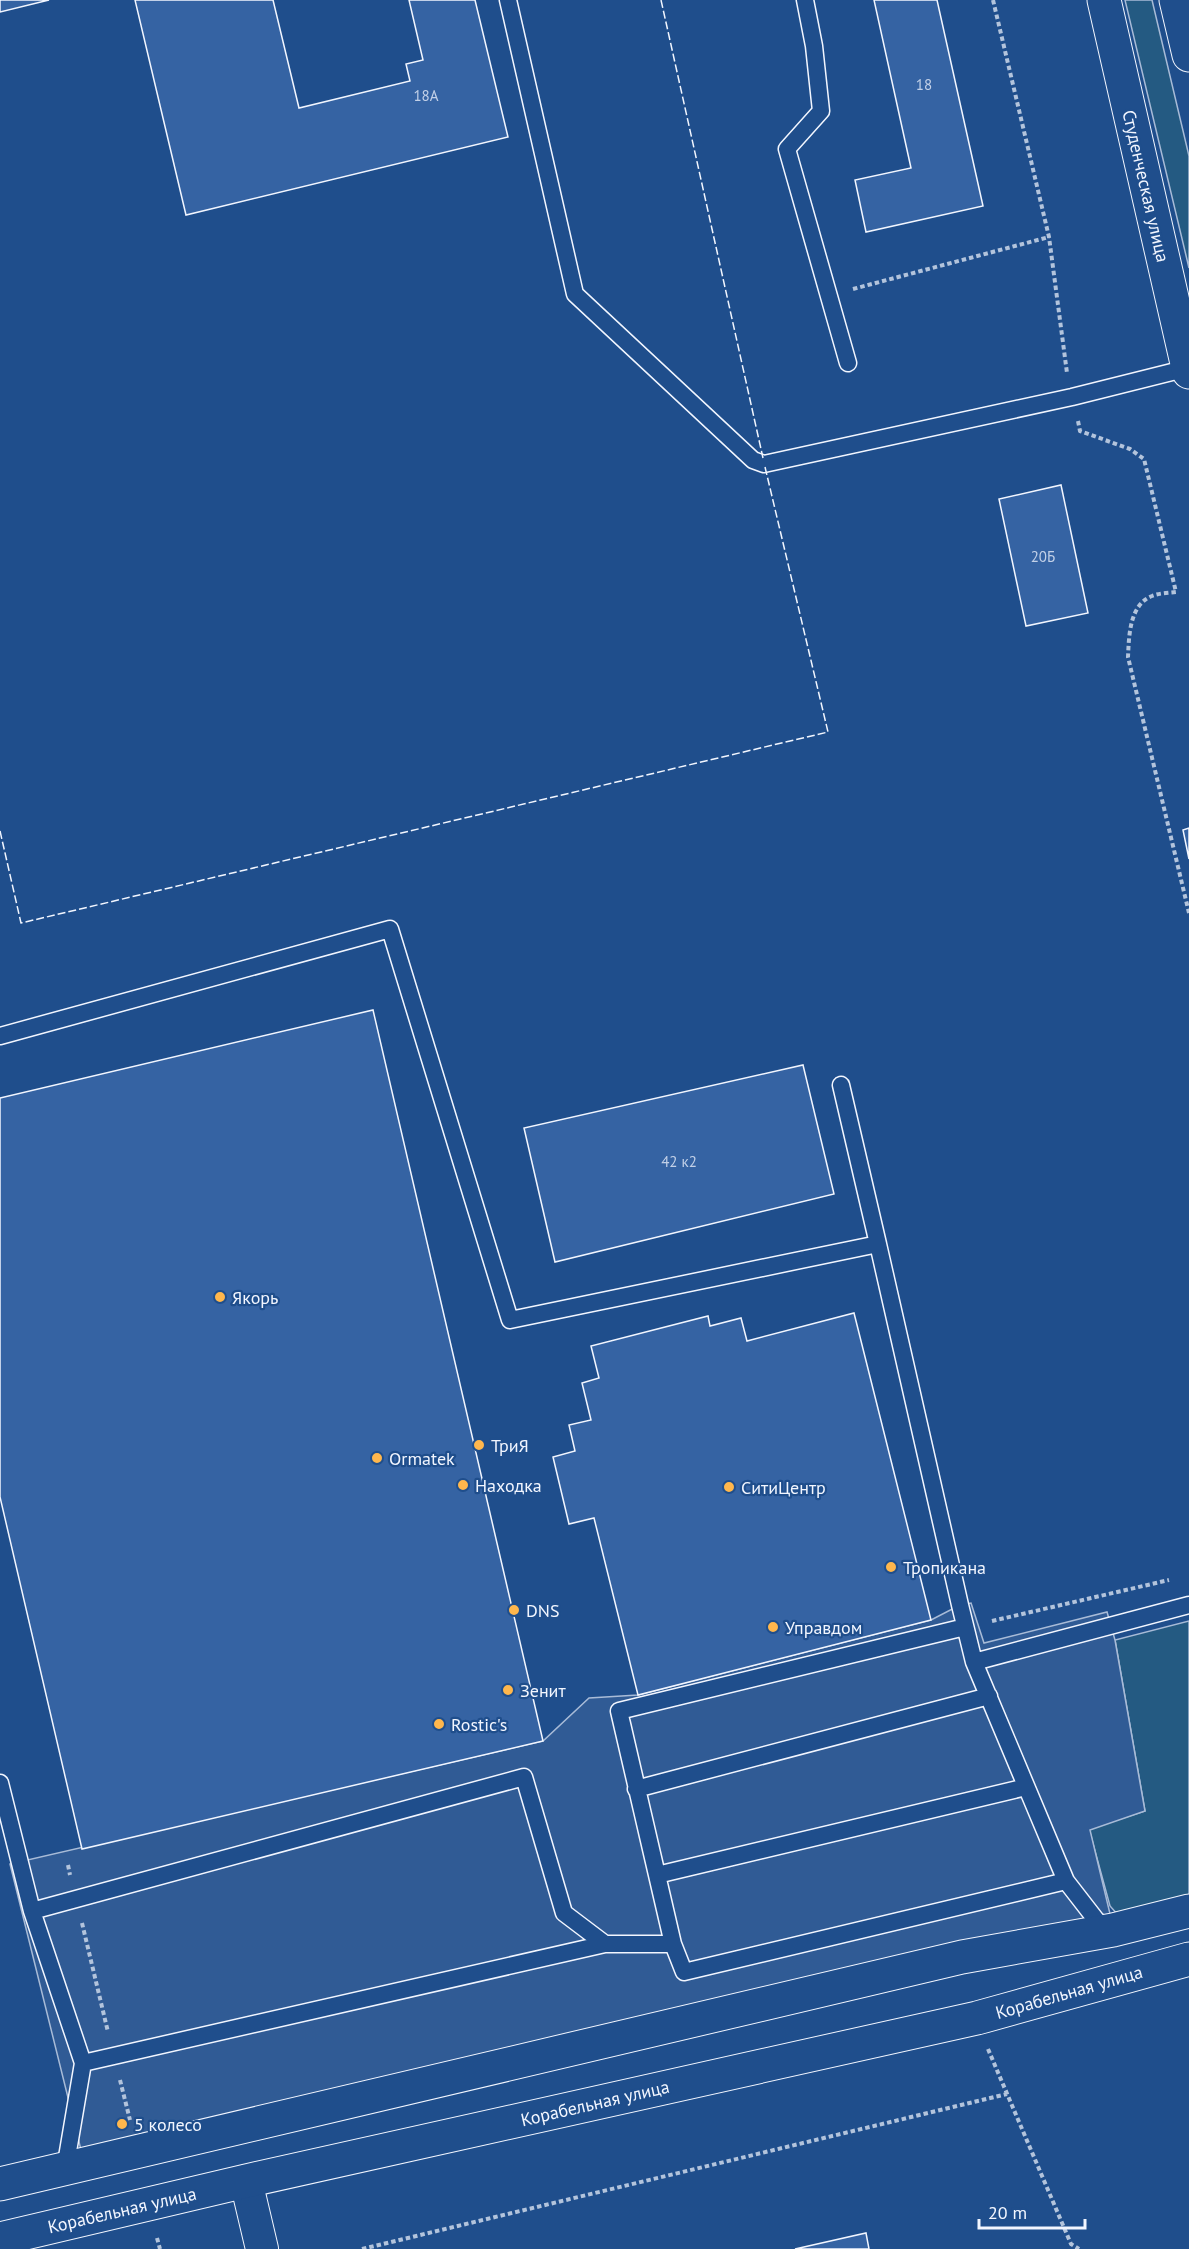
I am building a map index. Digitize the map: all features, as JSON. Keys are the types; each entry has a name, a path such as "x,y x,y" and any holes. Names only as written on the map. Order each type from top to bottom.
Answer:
{"street":[{"name":"Студенческая улица","path":"1104,0 1189,370"},
{"path":"1176,0 1189,55"},
{"path":"0,2184 962,1957 1113,1930 1189,1911"},
{"name":"Корабельная улица","path":"0,2239 246,2181 977,2018 1189,1959"},
{"path":"246,2181 262,2249"}],"lane":[{"path":"508,0 575,294 753,460 764,464 1189,370"},
{"path":"805,0 814,46 821,111 787,149 848,363"},
{"path":"0,1036 390,929 510,1320 878,1244"},
{"path":"841,1085 974,1662 1066,1881 1097,1921 1113,1930"},
{"path":"974,1662 1189,1605"},
{"path":"965,1627 619,1711 673,1944 684,1972 1066,1881"},
{"path":"636,1789 989,1696"},
{"path":"32,1911 524,1777 564,1913 605,1944"},
{"path":"0,1784 32,1911 83,2063 65,2169"},
{"path":"657,1875 1026,1787"},
{"path":"83,2063 605,1944 673,1944"}],"path":[{"path":"993,0 1049,237 1064,360 1080,431 1130,449 1144,459 1176,592 1155,595 1145,600 1131,622 1128,657 1189,913"},
{"path":"829,295 1049,237"},
{"path":"965,1627 1178,1578"},
{"path":"986,2045 1071,2244 1079,2249"},
{"path":"362,2249 1007,2094"}],"shaded area":[{"path":"1125,0 1152,0 1189,156 1189,268"},
{"path":"971,1603 984,1643 1107,1612 1115,1640 1145,1811 1090,1830 1111,1918 83,2158 10,1864 543,1741 589,1698 638,1695 931,1620 960,1605"},
{"path":"1189,1621 1189,1904 1118,1915 1110,1906 1089,1829 1145,1811 1115,1640"}],"building":[{"path":"0,0 49,0 0,12"},
{"path":"135,0 273,0 299,108 410,81 406,64 423,60 409,0 475,0 508,137 186,215"},
{"path":"874,0 937,0 983,206 866,232 855,180 911,168"},
{"path":"1061,485 1088,613 1026,626 999,499"},
{"path":"1189,828 1189,859 1183,830"},
{"name":"Якорь","path":"373,1010 543,1741 82,1849 0,1497 0,1098"},
{"path":"803,1065 834,1194 555,1262 524,1128"},
{"name":"СитиЦентр","path":"854,1313 931,1620 638,1695 594,1518 569,1524 553,1457 575,1451 569,1425 591,1420 582,1383 599,1378 591,1346 708,1316 710,1326 741,1318 747,1341"},
{"path":"866,2233 869,2249 795,2249"}],"fence":[{"path":"661,0 763,458"},
{"path":"0,831 21,923 828,732 765,467"}],"place":[{"name":"Якорь","path":"220,1297"},
{"name":"ТриЯ","path":"479,1445"},
{"name":"Ormatek","path":"377,1458"},
{"name":"Находка","path":"463,1485"},
{"name":"СитиЦентр","path":"729,1487"},
{"name":"Тропикана","path":"891,1567"},
{"name":"DNS","path":"514,1610"},
{"name":"Управдом","path":"773,1627"},
{"name":"Зенит","path":"508,1690"},
{"name":"Rostic's","path":"439,1724"},
{"name":"5 колесо","path":"122,2124"}]}
